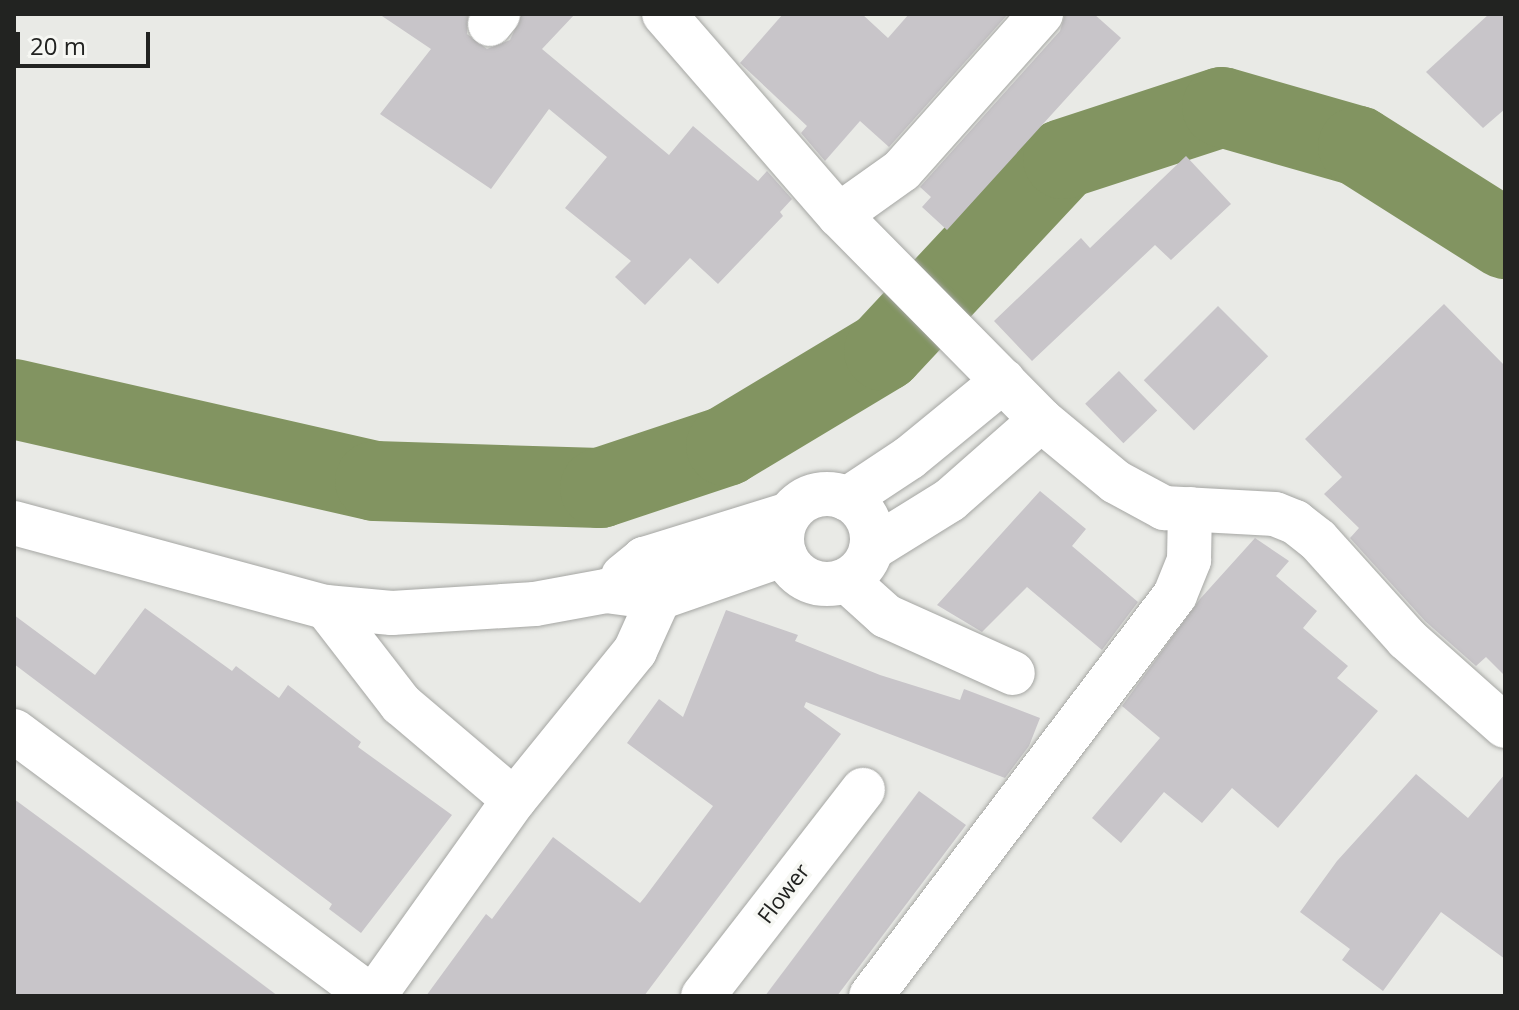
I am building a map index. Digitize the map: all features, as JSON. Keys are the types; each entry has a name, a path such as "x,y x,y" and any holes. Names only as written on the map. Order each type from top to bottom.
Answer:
{"street":[{"path":"664,14 839,215 1041,420 1139,497 1164,508 1275,514 1295,522 1318,540 1418,650 1505,726"},
{"path":"839,215 902,170 1041,14"},
{"path":"847,499 909,458 1003,381"},
{"path":"858,564 872,529 863,511 847,499 826,494 806,500 787,534 792,567 816,583 858,564 950,500 1041,420"},
{"path":"871,996 1175,595 1189,560 1190,509"},
{"path":"14,523 326,607 392,613 452,612 606,591 787,534"},
{"path":"858,564 886,616 1013,673"},
{"path":"14,731 373,996 514,800 635,651 651,578"},
{"path":"326,607 401,704 514,800"},
{"name":"Flower","path":"703,996 863,790"}],"building":[{"path":"379,14 468,14 467,34 487,49 510,40 522,14 575,14 542,49 669,155 693,126 758,181 767,171 792,199 780,212 783,216 718,284 690,258 645,305 615,277 631,261 565,208 607,157 549,109 491,189 380,114 431,49"},
{"path":"783,14 862,14 888,38 909,14 1008,14 889,147 860,121 825,161 801,133 807,126 740,63"},
{"path":"1065,14 1094,14 1121,38 947,230 922,207 931,197 920,187 1060,31"},
{"path":"1489,14 1505,14 1505,109 1483,128 1426,72"},
{"path":"1186,156 1231,204 1171,260 1155,245 1032,361 994,321 1081,238 1090,248"},
{"path":"1444,304 1505,366 1505,676 1486,657 1476,666 1425,621 1350,538 1359,528 1324,494 1342,477 1305,439"},
{"path":"1218,306 1268,356 1194,430 1144,380"},
{"path":"1119,371 1157,411 1123,443 1085,404"},
{"path":"1040,491 1086,529 1072,546 1138,602 1102,650 1027,587 982,632 937,605"},
{"path":"1255,538 1289,561 1276,576 1317,611 1303,628 1348,666 1337,678 1378,711 1278,828 1232,788 1202,823 1164,792 1121,843 1092,818 1160,738 1122,706 1200,599"},
{"path":"145,608 232,671 236,666 279,698 288,685 361,742 358,747 452,815 361,933 329,909 332,904 14,664 14,615 95,675"},
{"path":"726,610 798,635 795,641 880,675 960,700 964,689 1040,718 1029,746 1005,778 806,702 804,707 841,734 644,996 426,996 486,914 492,919 553,837 640,903 645,897 713,806 627,743 659,699 683,717"},
{"path":"1416,774 1468,818 1505,774 1505,959 1441,912 1383,991 1342,960 1350,949 1300,912 1337,861"},
{"path":"919,791 966,825 837,996 765,996"},
{"path":"14,799 82,849 278,996 14,996"}],"waterway":[{"path":"14,399 375,481 600,488 726,446 884,351 1063,159 1222,107 1358,146 1505,239"}]}
